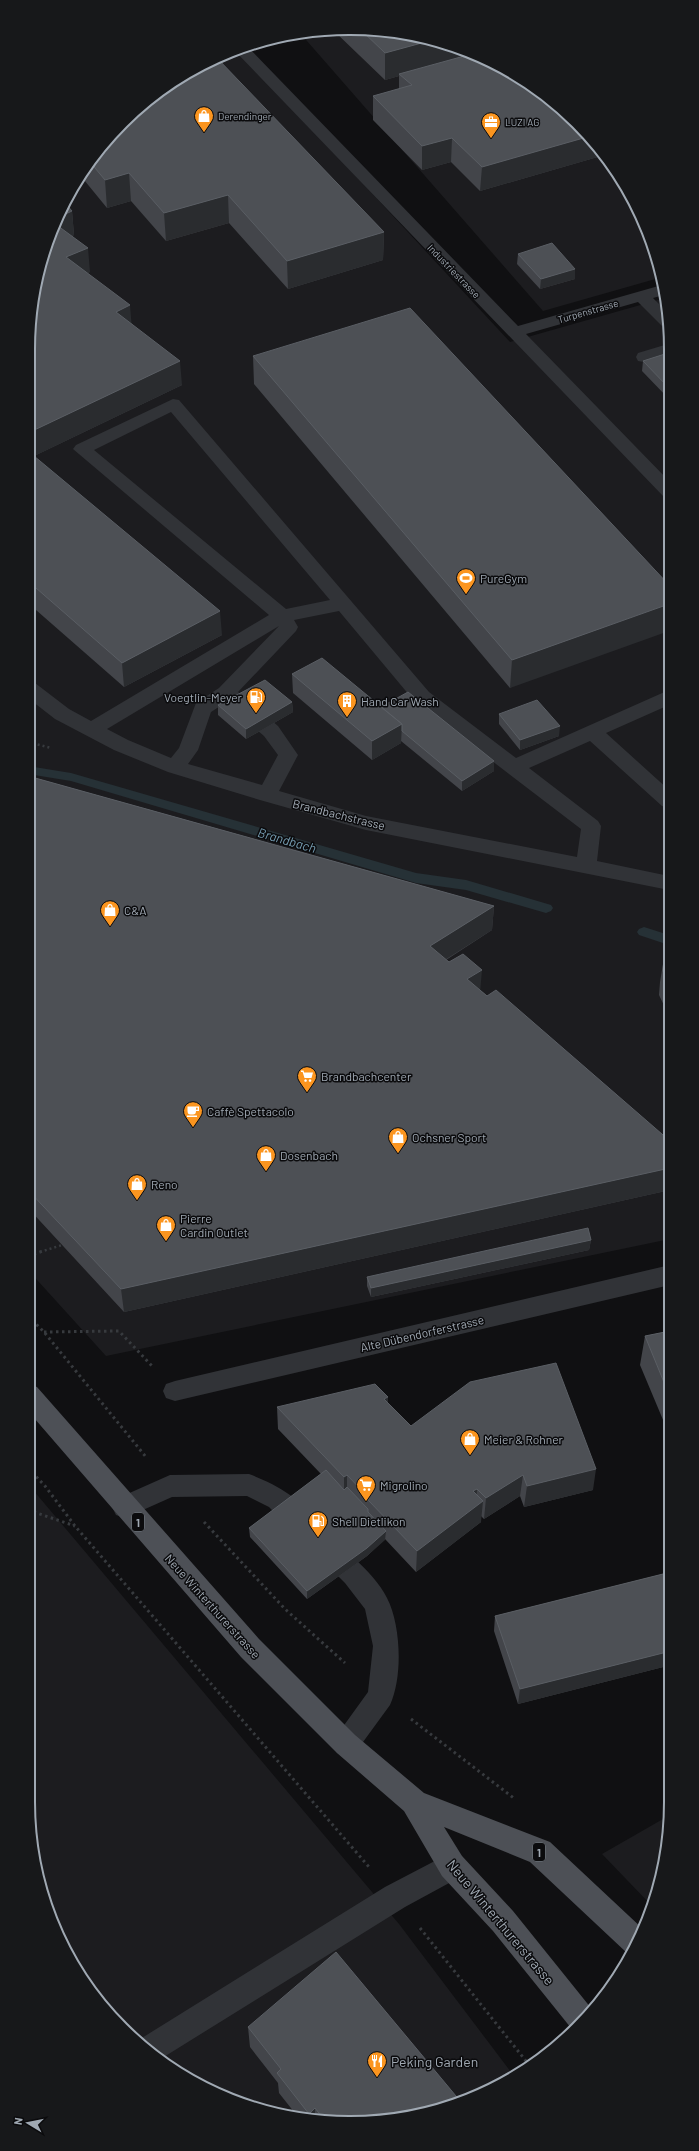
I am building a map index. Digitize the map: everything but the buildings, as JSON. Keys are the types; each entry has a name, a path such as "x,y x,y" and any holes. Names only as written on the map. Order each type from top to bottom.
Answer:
{"main road":[{"name":"Neue Winterthurerstrasse","path":"35,1402 125,1507 250,1648 346,1744 414,1802 540,1852 633,1939"},
{"name":"Neue Winterthurerstrasse","path":"414,1802 452,1866 503,1921 579,2016"}],"street":[{"name":"Industriestrasse","path":"245,53 664,487"},
{"name":"Turpenstrasse","path":"514,332 658,291"},
{"path":"641,296 662,316"},
{"path":"644,357 664,350"},
{"path":"175,768 188,750 203,708 226,693 289,627 282,616 82,449 173,404 422,697 591,826 586,865"},
{"path":"92,729 282,616 343,604"},
{"name":"Brandbachstrasse","path":"35,693 62,714 121,744 175,768 366,822 586,865 664,883"},
{"path":"226,693 271,730 288,755 268,795"},
{"path":"514,767 664,699"},
{"path":"592,732 664,797"},
{"name":"Alte Dübendorferstrasse","path":"175,1391 664,1276"},
{"path":"125,1507 170,1486 249,1484 278,1499 348,1569 377,1604 386,1646 381,1696 346,1744"},
{"path":"154,2047 395,1897 452,1866"}],"path":[{"path":"35,1254 62,1246"},
{"path":"35,1323 170,1486 285,1609 381,1696 453,1753 520,1803"},
{"path":"44,1332 119,1331 175,1391"},
{"path":"35,1475 45,1486 75,1526 395,1897 526,2061"},
{"path":"35,1512 75,1526"}],"shaded area":[{"path":"350,35 369,36 558,114 586,142 611,175 632,210 647,248 656,279 543,311 305,38"},
{"path":"243,54 510,342 660,299 664,350 664,1240 106,1356 35,1278 35,350 38,308 46,268 59,229 77,192 100,158 127,127 158,100 192,77 210,67"},
{"path":"35,1492 399,1924 511,2072 489,2084 470,2092 411,2110 350,2116 288,2110 229,2092 192,2074 158,2051 142,2038 113,2009 88,1976 67,1941 52,1903 41,1863 35,1802"},
{"path":"663,1819 658,1863 648,1901 602,1854"}],"waterway":[{"name":"Brandbach","path":"35,771 71,777 312,846 416,878 466,885 546,908"},
{"name":"Brandbach","path":"644,932 664,938"}],"place":[{"name":"Derendinger","path":"204,133"},
{"name":"LUZI AG","path":"491,139"},
{"name":"PureGym","path":"466,595"},
{"name":"Voegtlin-Meyer","path":"256,714"},
{"name":"Hand Car Wash","path":"347,718"},
{"name":"C&A","path":"110,927"},
{"name":"Brandbachcenter","path":"307,1093"},
{"name":"Caffè Spettacolo","path":"193,1128"},
{"name":"Ochsner Sport","path":"398,1154"},
{"name":"Dosenbach","path":"266,1172"},
{"name":"Reno","path":"137,1201"},
{"name":"Pierre Cardin Outlet","path":"166,1242"},
{"name":"Meier & Rohner","path":"470,1456"},
{"name":"Migrolino","path":"366,1502"},
{"name":"Shell Dietlikon","path":"318,1538"},
{"name":"Peking Garden","path":"377,2078"}]}
